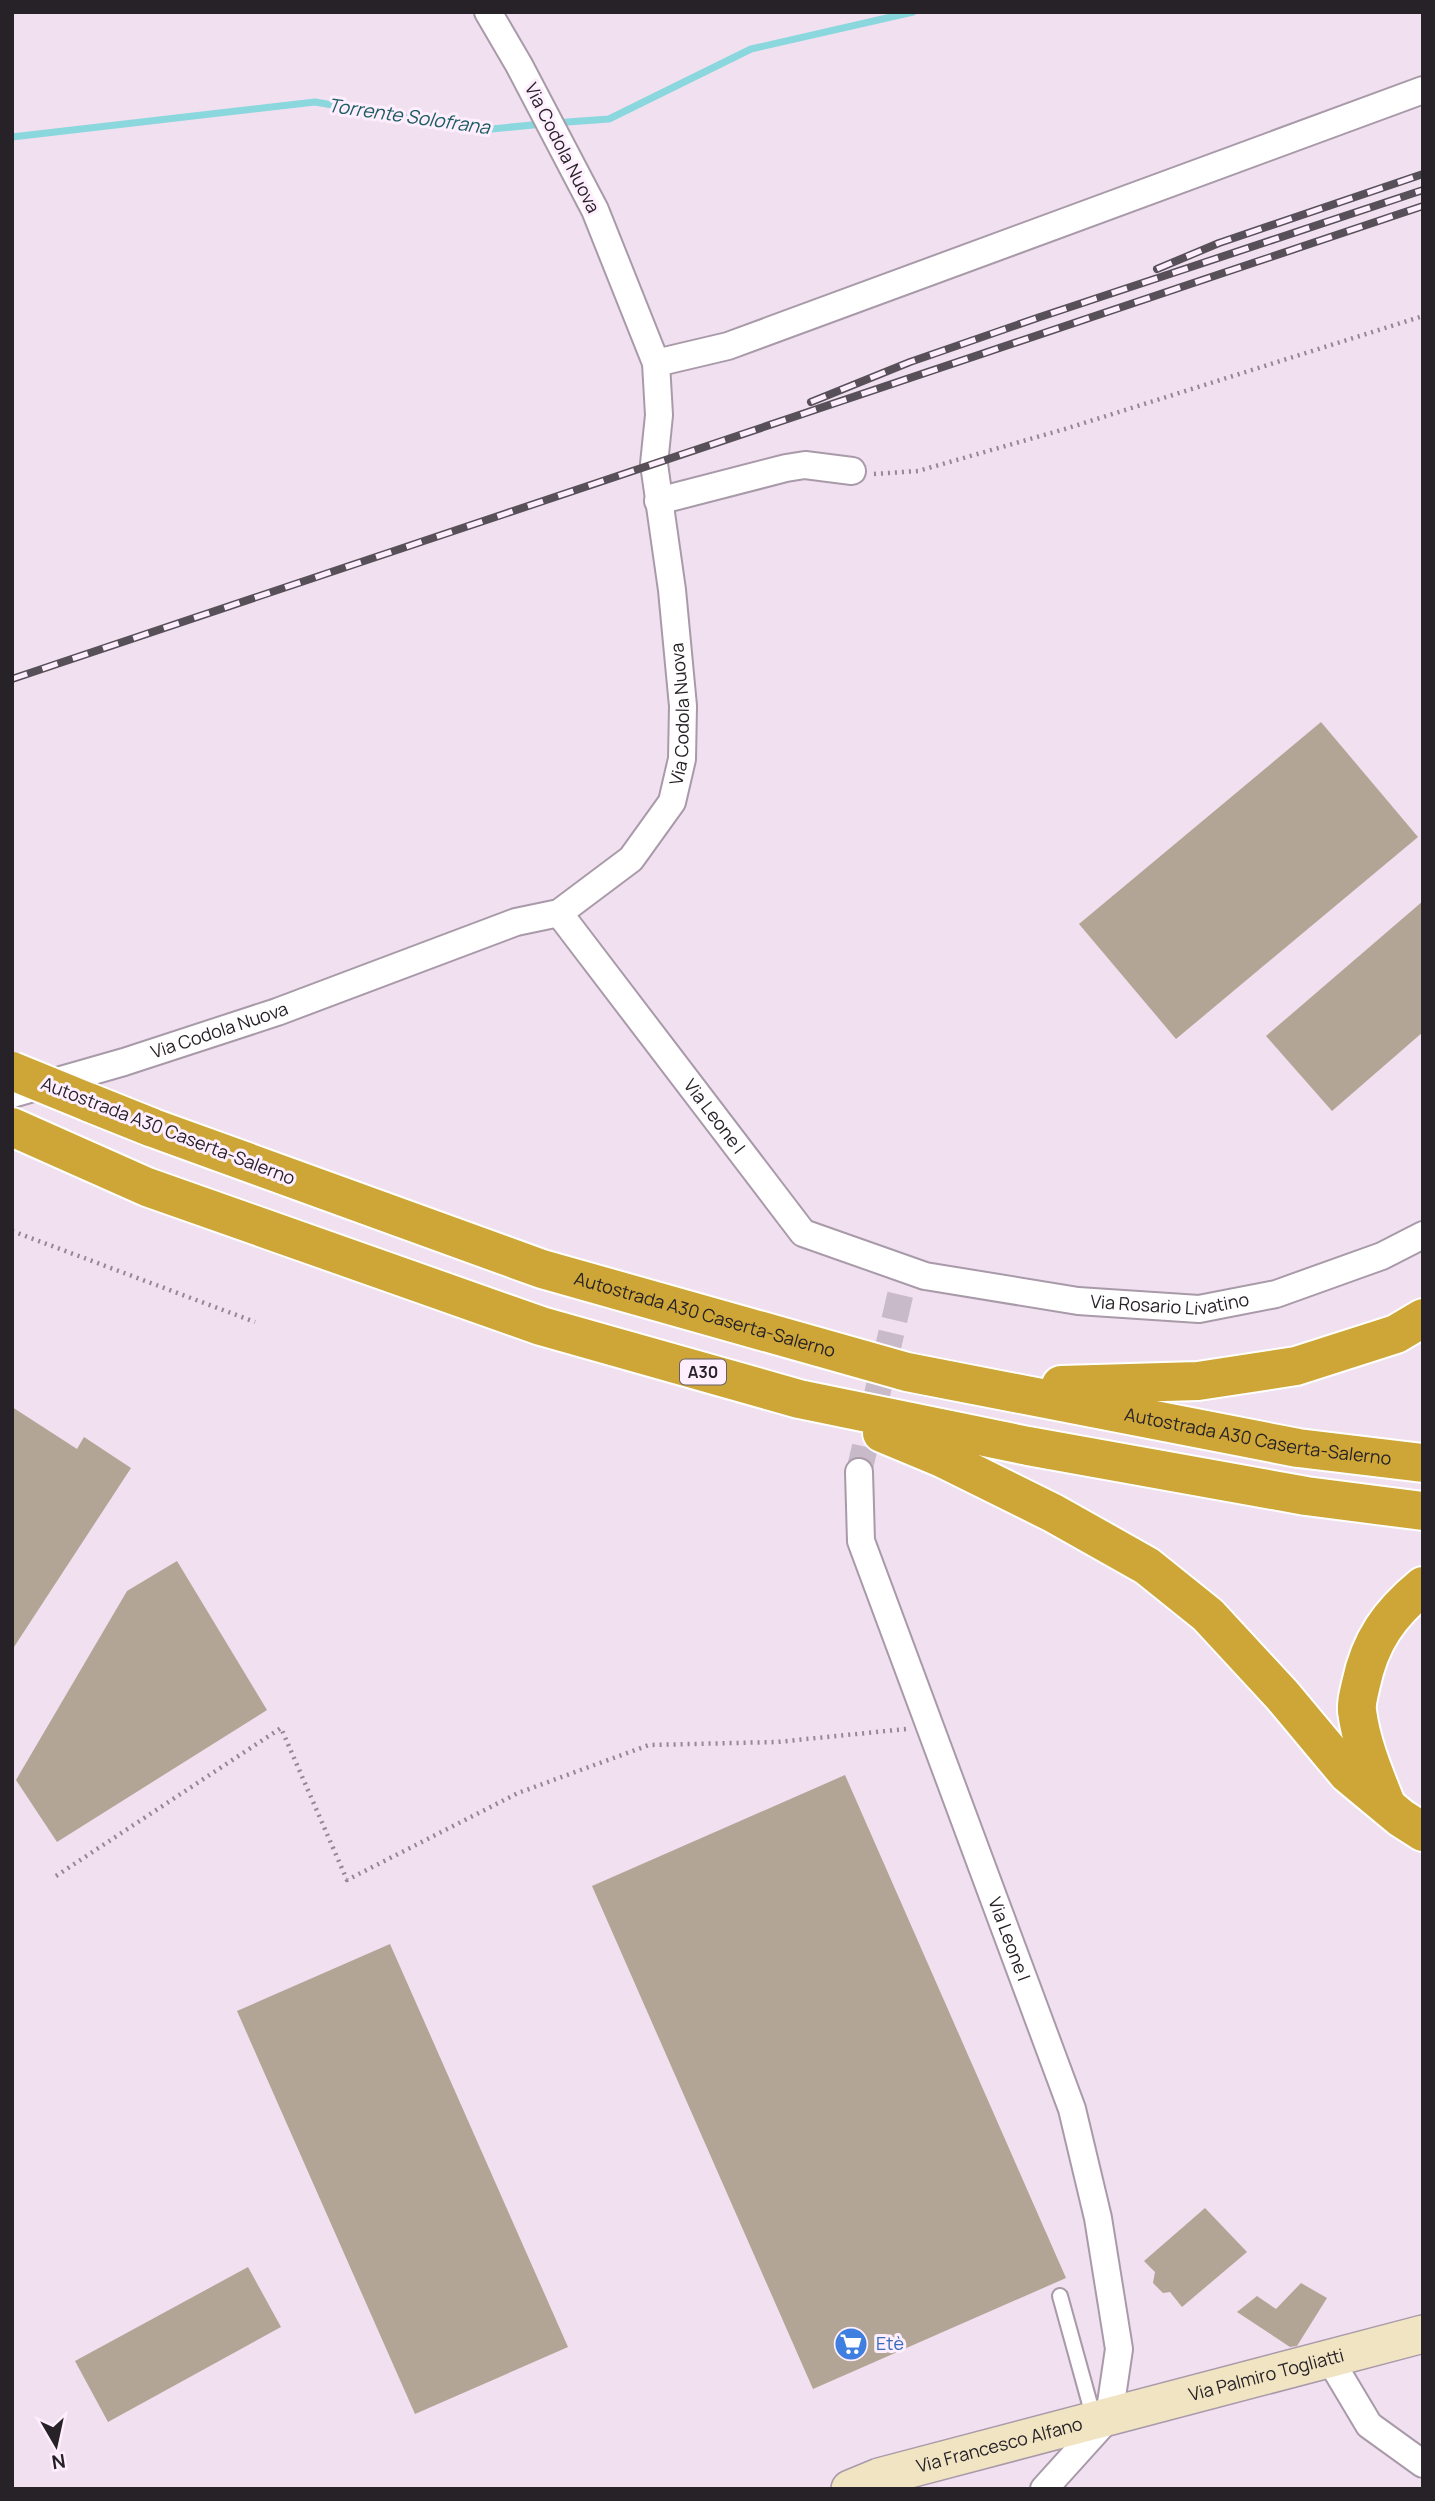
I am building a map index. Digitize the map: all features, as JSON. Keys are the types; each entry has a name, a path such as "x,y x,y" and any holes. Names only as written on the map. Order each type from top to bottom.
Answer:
{"highway":[{"name":"Autostrada A30 Caserta-Salerno","path":"12,1071 153,1128 542,1269 907,1371 1298,1448 1423,1463"},
{"name":"A30","path":"12,1127 147,1186 541,1326 799,1399 1028,1447 1306,1496 1423,1511"},
{"path":"907,1371 1072,1386 1198,1381 1296,1366 1396,1334 1423,1318"},
{"path":"799,1399 942,1458 1053,1513 1147,1566 1208,1615 1282,1695 1348,1774 1389,1809 1423,1832"},
{"path":"1389,1809 1368,1759 1356,1708 1365,1662 1379,1632 1408,1598 1423,1586"}],"main road":[{"name":"Via Palmiro Togliatti","path":"1102,2419 1423,2334"},
{"name":"Via Francesco Alfano","path":"850,2489 879,2477 1102,2419"}],"street":[{"name":"Via Codola Nuova","path":"12,1094 124,1062 277,1012 516,922 559,913 631,859 672,802 682,759 683,706 672,590 654,464 659,415 656,363 596,209 488,12"},
{"path":"656,363 728,346 1423,90"},
{"path":"658,501 786,468 805,466 852,471"},
{"name":"Via Leone I","path":"559,913 803,1233 906,1269"},
{"name":"Via Rosario Livatino","path":"906,1269 925,1276 1078,1301 1199,1308 1276,1294 1382,1255 1423,1235"},
{"name":"Via Leone I","path":"859,1472 861,1541 1073,2109 1098,2218 1119,2349 1102,2419"},
{"path":"1328,2358 1369,2426 1423,2464"},
{"path":"1044,2489 1102,2419"}],"lane":[{"path":"1060,2296 1102,2419"}],"path":[{"path":"852,471 888,475 918,471 1065,429 1423,316"},
{"path":"12,1231 256,1322"},
{"path":"56,1876 281,1728 347,1880 518,1793 649,1745 776,1742 931,1725"}],"building":[{"path":"1321,722 1418,837 1176,1039 1079,924"},
{"path":"1423,901 1423,1032 1332,1111 1266,1036"},
{"path":"12,1407 77,1449 84,1437 131,1468 12,1650"},
{"path":"177,1561 267,1710 57,1842 16,1780 127,1591"},
{"path":"845,1775 1066,2278 813,2389 592,1886"},
{"path":"390,1944 568,2347 415,2414 237,2011"},
{"path":"1205,2208 1247,2252 1182,2307 1170,2292 1163,2293 1153,2283 1155,2272 1144,2261"},
{"path":"248,2267 281,2327 108,2422 75,2361"},
{"path":"1301,2283 1327,2298 1297,2346 1290,2347 1237,2312 1257,2296 1276,2309"}],"waterway":[{"name":"Torrente Solofrana","path":"554,123 609,119 751,49 913,12"},
{"name":"Torrente Solofrana","path":"12,137 315,102 481,130 543,124"}],"tunnel":[{"path":"859,1472 906,1270"}],"railway":[{"path":"1157,269 1219,243 1423,174"},
{"path":"811,402 910,362 1423,190"},
{"path":"12,679 1423,206"}],"place":[{"name":"Etè","path":"851,2344"}]}
